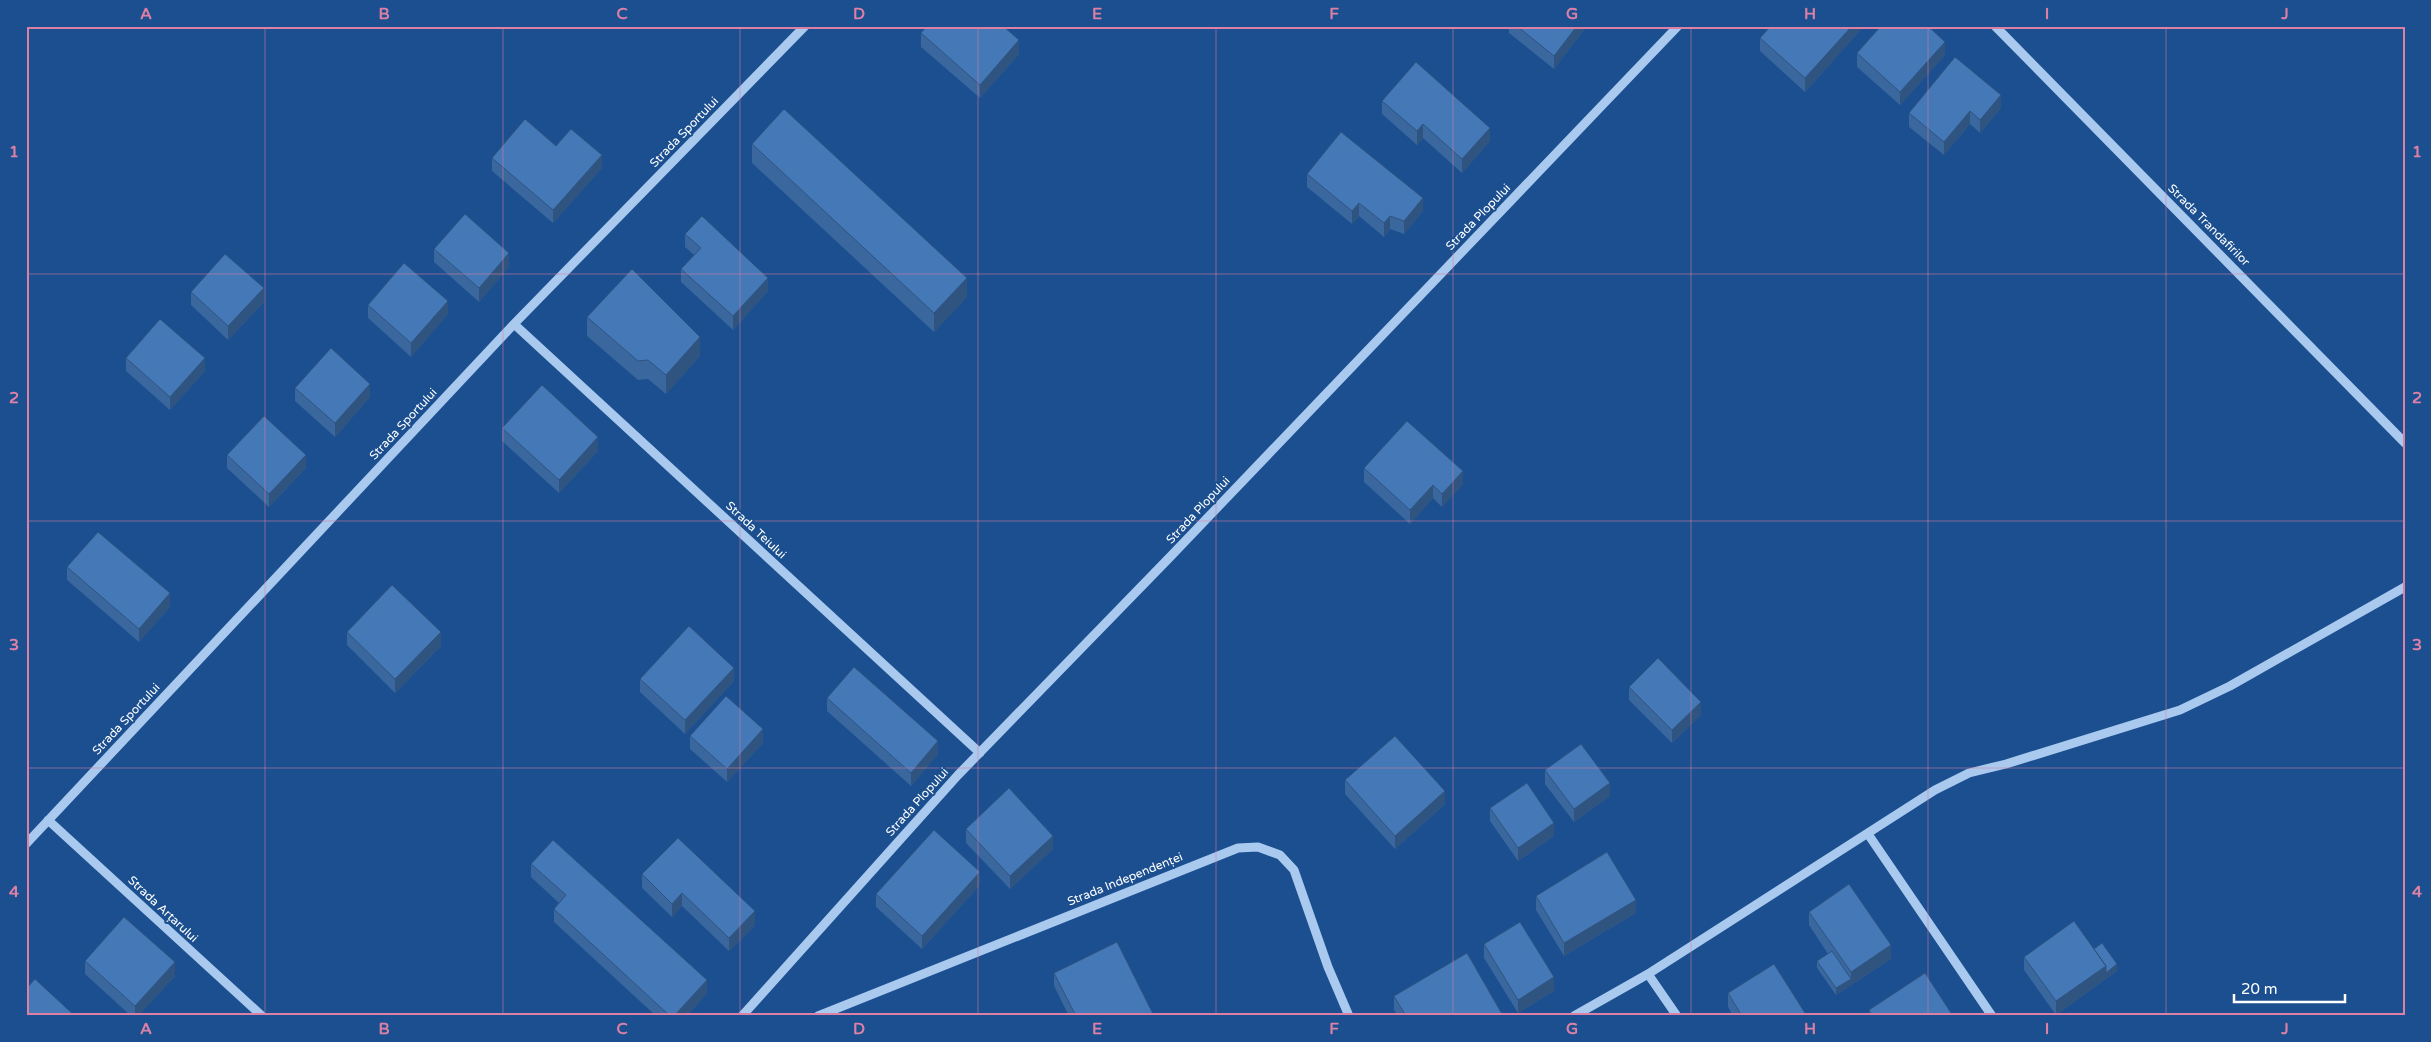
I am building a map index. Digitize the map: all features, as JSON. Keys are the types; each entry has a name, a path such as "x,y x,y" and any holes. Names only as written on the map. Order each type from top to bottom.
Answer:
{"street":[{"name":"Strada Sportului","path":"26,844 514,324 805,26"},
{"name":"Strada Plopului","path":"742,1016 958,776 1678,26"},
{"name":"Strada Trandafirilor","path":"1994,26 2405,442"},
{"name":"Strada Teiului","path":"514,324 980,753"},
{"path":"1574,1016 1648,974 1935,790 1969,773 2006,764 2180,710 2230,686 2405,587"},
{"name":"Strada Arțarului","path":"48,820 262,1016"},
{"path":"1868,834 1992,1016"},
{"name":"Strada Independenței","path":"818,1016 1238,848 1258,847 1280,855 1294,870 1328,967 1349,1016"},
{"path":"1648,974 1677,1016"}],"building":[{"path":"927,26 1003,26 1019,40 980,85 921,33"},
{"path":"1517,26 1577,26 1554,56"},
{"path":"1771,26 1852,26 1805,78 1760,38"},
{"path":"1881,26 1928,26 1945,42 1900,92 1857,53"},
{"path":"1955,57 2001,95 1980,120 1970,111 1944,142 1909,113"},
{"path":"1416,62 1490,128 1462,159 1423,124 1417,131 1382,101"},
{"path":"784,109 967,278 934,313 752,144"},
{"path":"525,119 556,146 571,129 602,155 553,210 492,158"},
{"path":"1341,132 1423,198 1404,221 1390,216 1384,223 1359,203 1352,211 1307,174"},
{"path":"465,214 509,253 479,288 434,249"},
{"path":"702,216 768,278 733,316 681,269 701,248 685,234"},
{"path":"225,254 264,288 228,326 191,292"},
{"path":"404,263 448,301 411,343 368,305"},
{"path":"632,269 700,337 666,375 648,360 638,361 587,317"},
{"path":"160,319 205,358 170,397 126,358"},
{"path":"331,348 370,384 335,423 295,388"},
{"path":"542,385 598,437 559,480 502,428"},
{"path":"264,416 306,455 269,494 227,455"},
{"path":"1407,421 1463,471 1442,494 1433,485 1410,510 1364,468"},
{"path":"98,532 170,593 139,629 67,567"},
{"path":"392,585 441,632 395,679 347,632"},
{"path":"689,626 734,668 685,720 640,679"},
{"path":"1658,658 1701,702 1672,730 1629,687"},
{"path":"854,667 938,741 911,773 827,698"},
{"path":"726,696 763,729 727,769 690,736"},
{"path":"1395,736 1445,791 1395,836 1345,780"},
{"path":"1581,744 1610,783 1574,809 1545,770"},
{"path":"1527,783 1554,823 1518,848 1490,808"},
{"path":"1009,788 1053,836 1010,876 966,829"},
{"path":"934,830 980,872 922,936 876,894"},
{"path":"678,838 755,911 729,938 682,893 672,904 642,874"},
{"path":"553,840 707,980 674,1016 670,1016 554,909 566,895 531,864"},
{"path":"1607,852 1636,900 1564,943 1536,896"},
{"path":"1849,884 1891,945 1851,972 1809,912"},
{"path":"124,917 175,962 135,1006 85,961"},
{"path":"2074,921 2106,966 2056,1001 2024,957"},
{"path":"1520,922 1554,977 1518,1000 1484,944"},
{"path":"1117,942 1154,1016 1076,1016 1054,973"},
{"path":"2102,943 2117,964 2106,973 2106,966 2094,949"},
{"path":"1832,951 1851,979 1836,988 1817,961"},
{"path":"1467,953 1502,1014 1499,1016 1406,1016 1394,996"},
{"path":"1774,964 1805,1013 1800,1016 1742,1016 1728,993"},
{"path":"1925,973 1953,1016 1873,1016 1869,1010"},
{"path":"35,979 75,1016 26,1016 26,989"}]}
